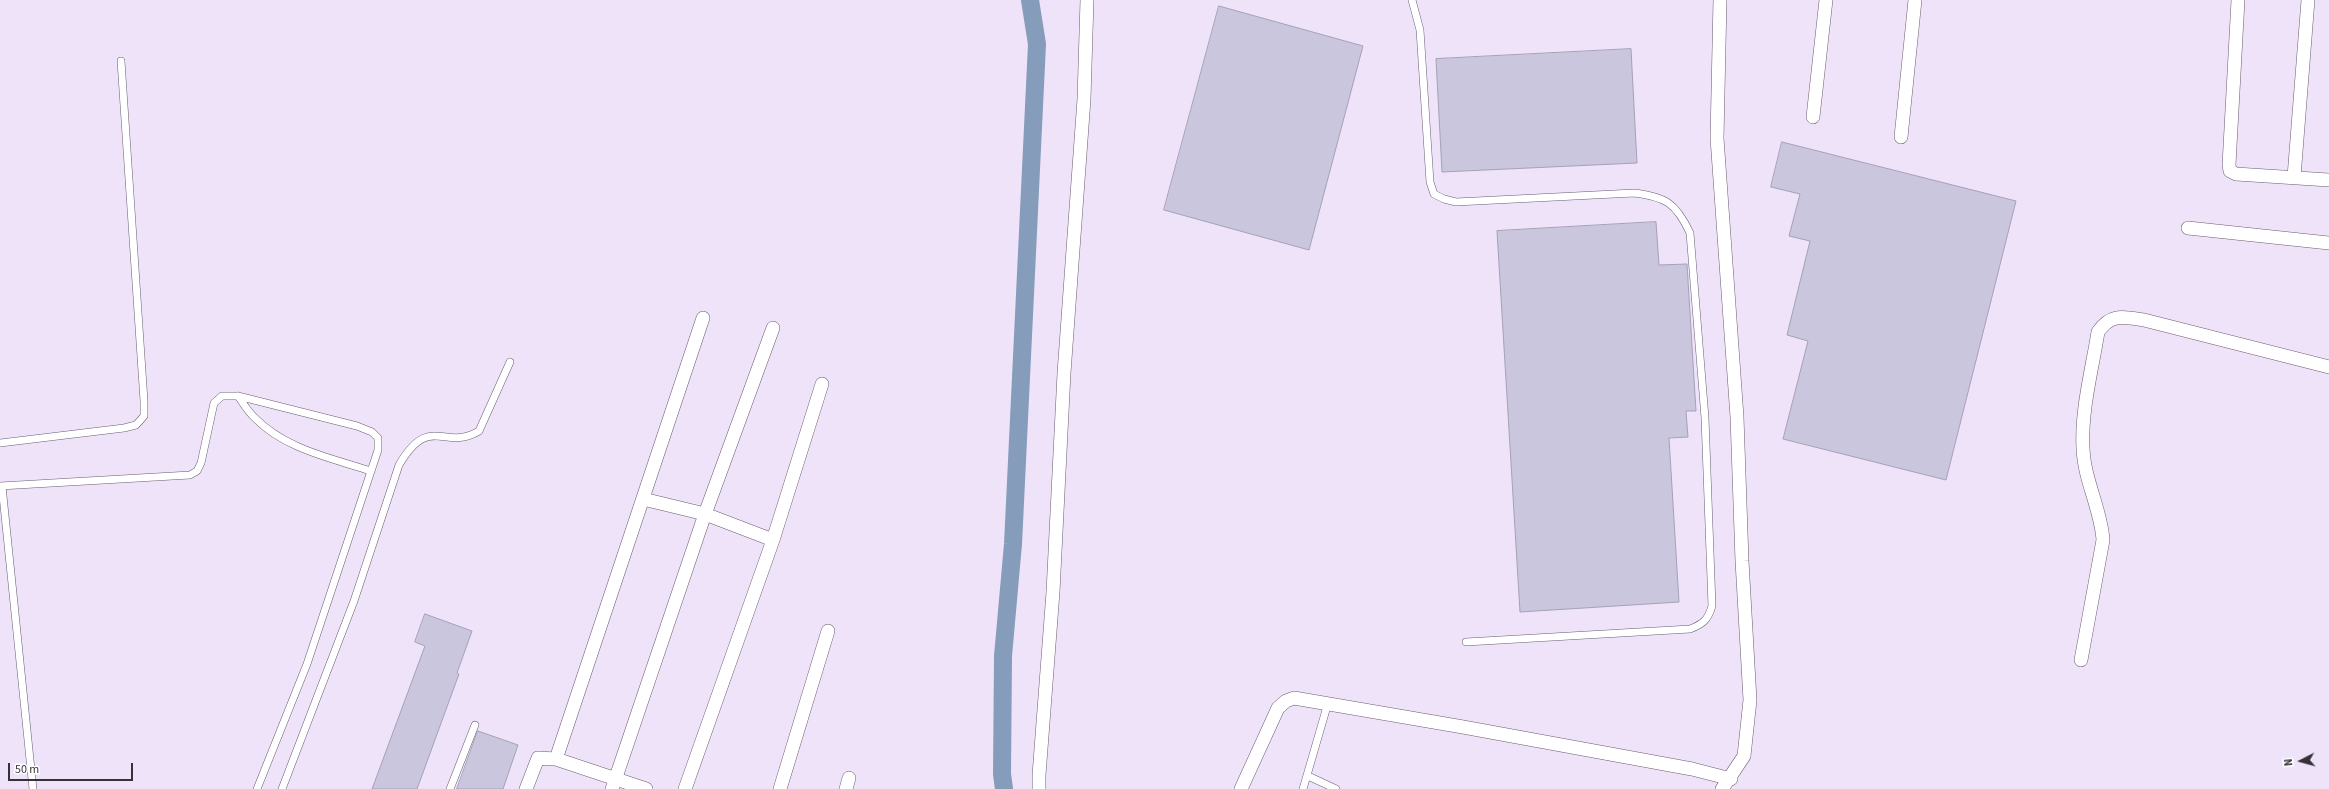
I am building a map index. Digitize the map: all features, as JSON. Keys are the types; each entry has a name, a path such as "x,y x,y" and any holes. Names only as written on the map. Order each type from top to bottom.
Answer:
{"street":[{"path":"1039,789 1053,592 1064,373 1084,98 1086,0"},
{"path":"1240,789 1278,708 1286,701 1294,698 1692,769 1727,784 1744,756 1750,700 1742,568 1737,417 1717,138 1720,0"},
{"path":"1813,117 1826,0"},
{"path":"1901,137 1915,0"},
{"path":"2238,0 2229,165 2230,171 2236,174 2329,180"},
{"path":"2294,177 2308,0"},
{"path":"2188,228 2329,242"},
{"path":"556,759 703,318"},
{"path":"2081,660 2103,540 2102,523 2086,470 2083,449 2084,425 2098,332 2105,322 2114,318 2144,320 2329,367"},
{"path":"614,784 705,514 773,328"},
{"path":"685,789 773,540 822,384"},
{"path":"643,499 705,514 773,540"},
{"path":"780,789 828,631"},
{"path":"526,789 538,758 556,759 614,784 646,789"}],"lane":[{"path":"1412,0 1420,30 1430,182 1434,194 1444,199 1456,202 1634,192 1656,196 1672,205 1682,218 1690,233 1705,418 1712,606 1708,618 1702,625 1690,629 1466,642"},
{"path":"0,443 124,428 136,425 144,416 121,61"},
{"path":"282,789 354,601 399,465 409,448 422,438 440,435 459,438 469,437 478,431 510,362"},
{"path":"33,789 1,486 190,475 197,471 201,463 214,403 222,396 238,396 356,426 372,432 378,438 378,450 307,664 257,789"},
{"path":"238,396 255,418 281,439 302,449 370,471"},
{"path":"1303,789 1328,704"},
{"path":"450,789 475,725"},
{"path":"1308,776 1336,789"}],"building":[{"path":"1219,6 1363,46 1309,250 1164,210"},
{"path":"1631,49 1637,163 1442,172 1436,59"},
{"path":"1782,142 2016,201 1946,480 1783,439 1808,341 1787,335 1810,241 1789,236 1800,194 1771,187"},
{"path":"1656,222 1659,265 1687,264 1696,411 1686,411 1688,437 1669,438 1679,602 1520,612 1497,231"},
{"path":"425,614 472,631 457,673 459,674 417,789 372,789 425,646 415,642"},
{"path":"478,731 518,745 503,789 457,789"}],"waterway":[{"path":"1004,789 1002,774 1003,656 1013,544 1037,44 1030,0"}]}
